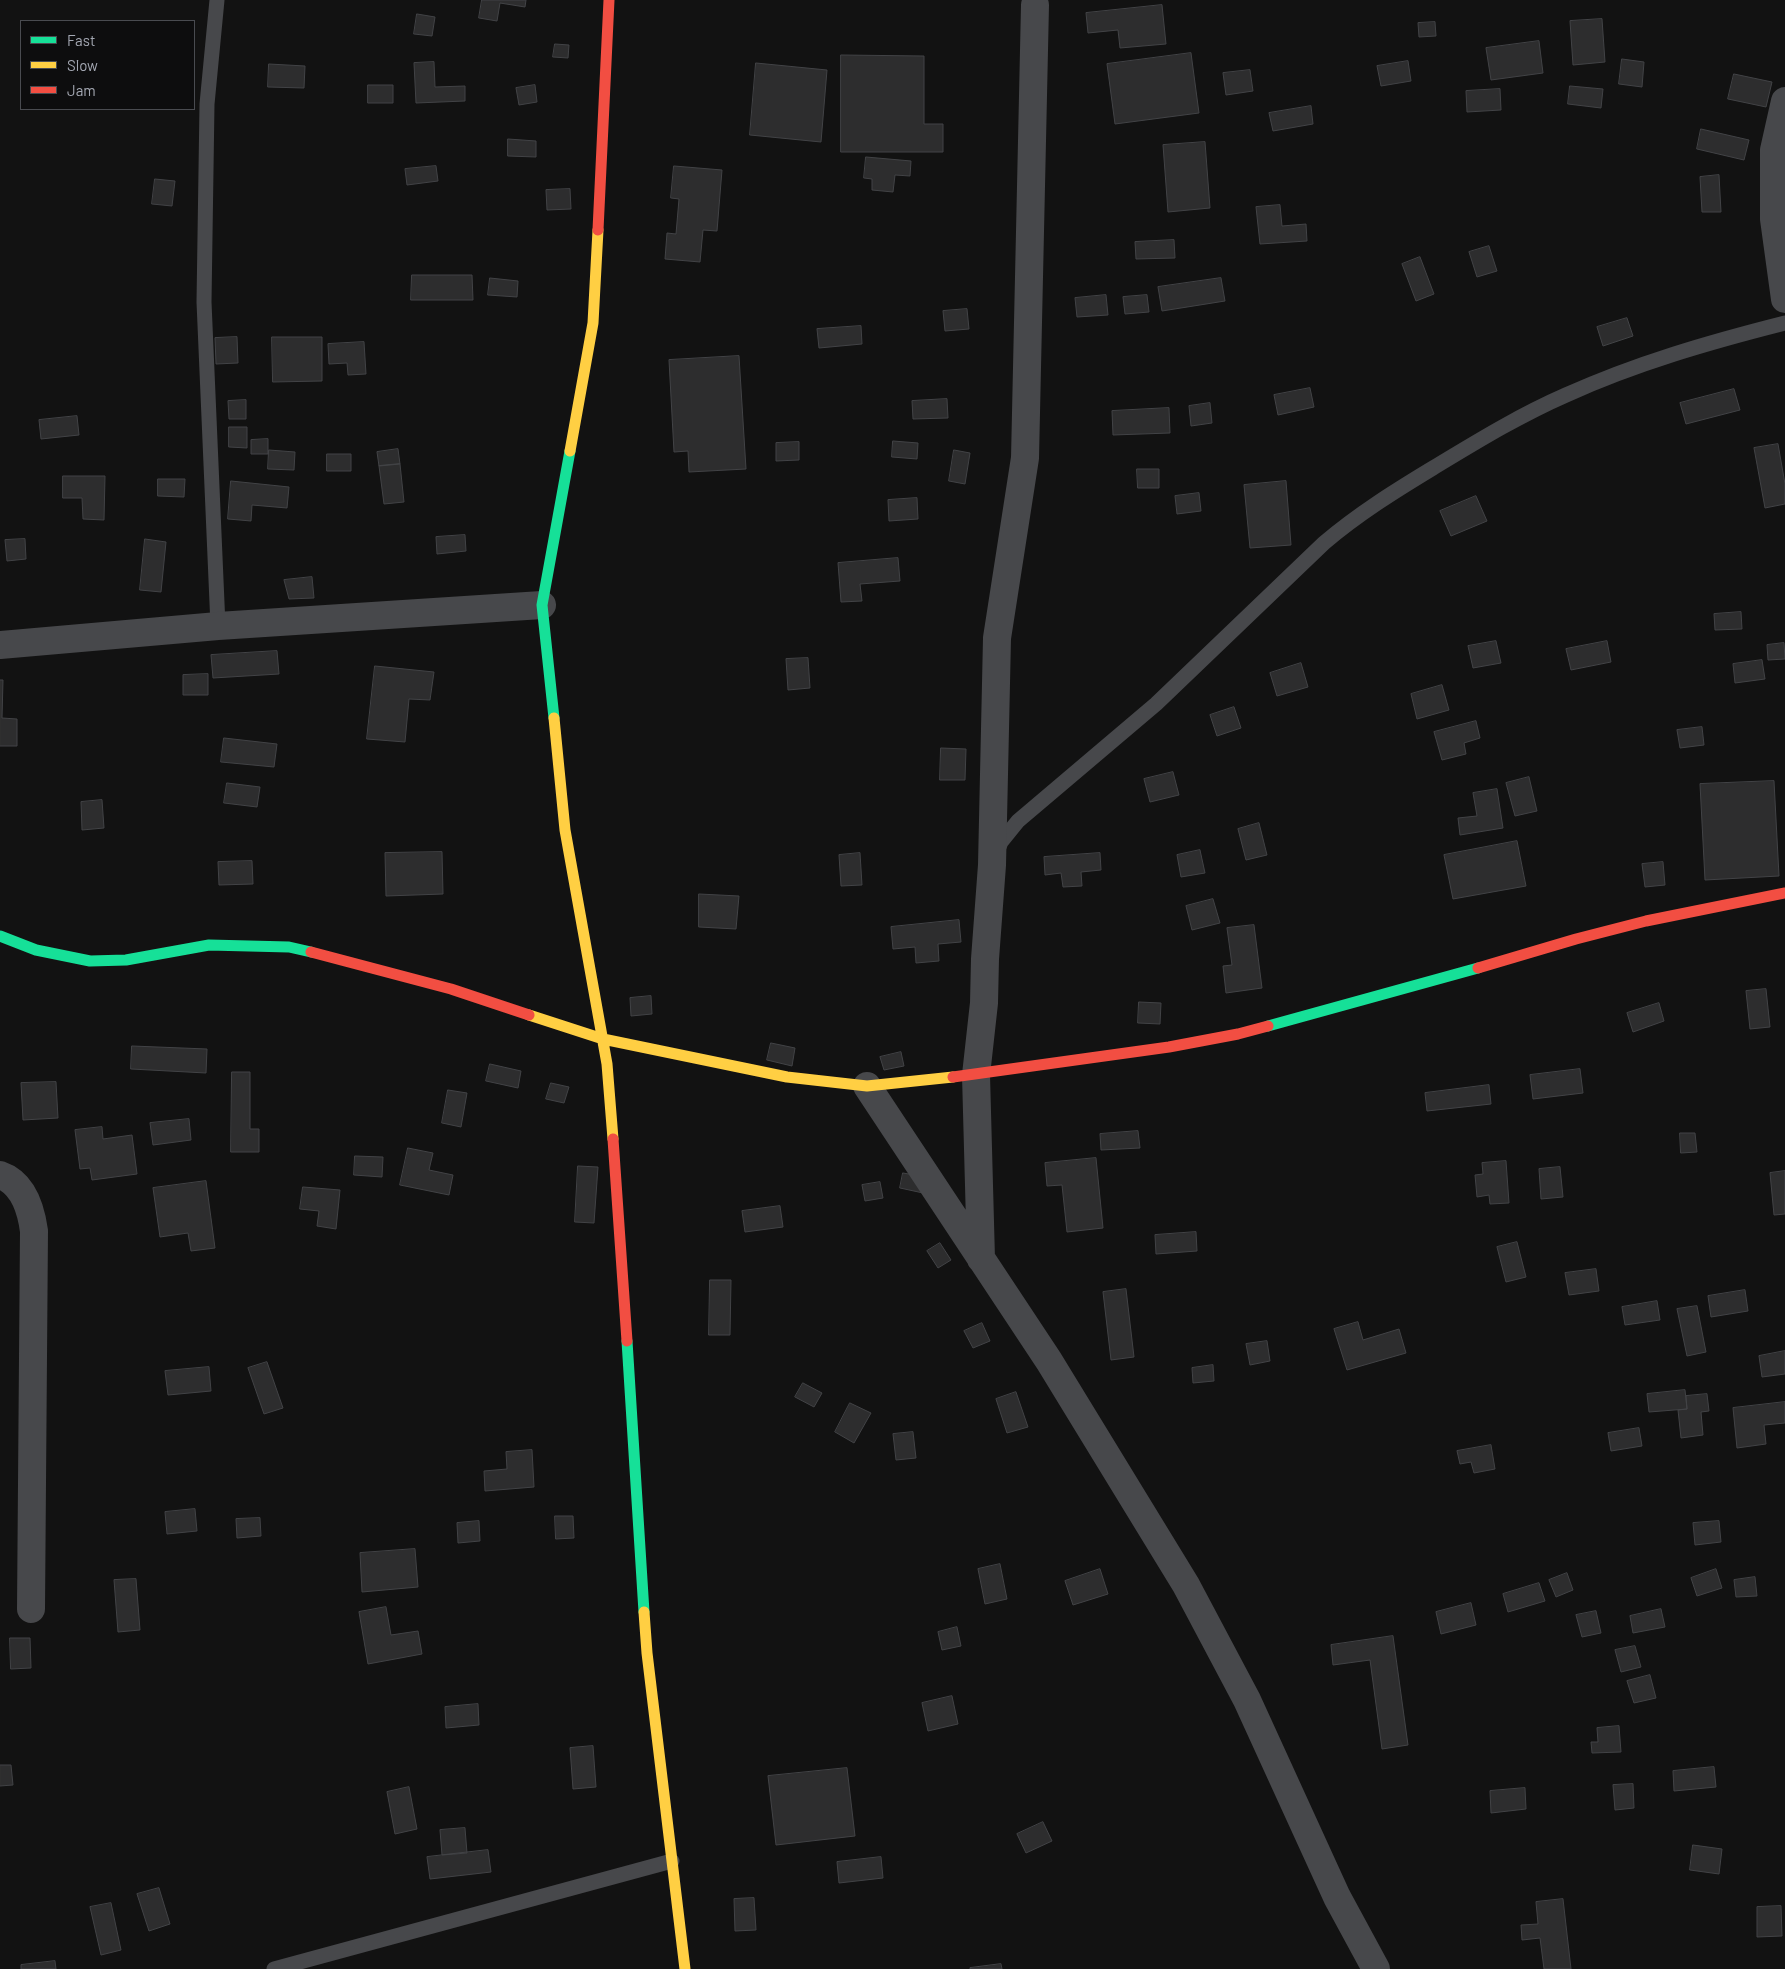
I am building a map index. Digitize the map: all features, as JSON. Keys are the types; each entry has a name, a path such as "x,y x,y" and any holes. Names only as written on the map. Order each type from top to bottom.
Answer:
{"street":[{"path":"609,0 602,105 593,323 542,605 565,830 607,1064 625,1306 647,1653 686,1969"},
{"path":"981,1259 976,1075 984,1003 985,958 992,865 997,638 1025,458 1035,5"},
{"path":"1785,101 1774,150 1774,209 1785,299"},
{"path":"0,645 218,626 542,605"},
{"path":"0,936 36,950 90,961 126,960 209,945 289,948 338,958 451,989 603,1038 787,1077 867,1086 976,1075 1169,1047 1238,1034 1511,959 1576,939 1646,921 1785,893"},
{"path":"867,1086 1049,1361 1186,1585 1247,1700 1337,1897 1376,1969"},
{"path":"0,1175 8,1178 22,1193 32,1212 34,1230 30,1609"}],"lane":[{"path":"217,0 207,104 204,302 218,626"},
{"path":"992,865 1001,842 1018,821 1156,704 1348,522 1458,453 1564,395 1661,357 1785,322"},
{"path":"274,1969 672,1861"}],"building":[{"path":"482,0 526,0 525,7 500,3 497,21 479,18"},
{"path":"1162,5 1166,44 1120,48 1118,30 1088,33 1086,13"},
{"path":"417,14 435,17 432,36 414,34"},
{"path":"1602,19 1605,62 1573,65 1570,21"},
{"path":"1435,22 1436,36 1419,37 1418,23"},
{"path":"1539,41 1543,73 1491,80 1486,48"},
{"path":"555,44 569,45 568,58 553,57"},
{"path":"1191,53 1199,113 1115,124 1107,64"},
{"path":"841,55 924,56 924,124 943,124 943,152 841,152"},
{"path":"1622,59 1644,62 1642,87 1619,84"},
{"path":"1408,61 1411,81 1381,86 1377,66"},
{"path":"434,62 435,87 465,86 465,101 416,103 414,63"},
{"path":"756,63 827,70 821,142 750,135"},
{"path":"269,64 305,66 304,88 268,87"},
{"path":"1250,70 1253,91 1226,95 1223,73"},
{"path":"1734,74 1772,82 1766,107 1728,99"},
{"path":"368,85 393,85 393,103 368,103"},
{"path":"535,85 537,102 519,105 516,88"},
{"path":"1570,86 1603,89 1601,108 1568,104"},
{"path":"1500,89 1501,110 1467,112 1466,91"},
{"path":"1311,106 1313,124 1273,131 1269,113"},
{"path":"1701,129 1749,140 1744,160 1697,149"},
{"path":"508,139 536,141 536,157 508,156"},
{"path":"1205,142 1210,208 1168,212 1163,145"},
{"path":"866,157 911,161 910,176 895,175 893,192 872,190 872,179 864,178"},
{"path":"436,166 438,181 407,185 405,169"},
{"path":"674,166 722,170 717,231 703,230 700,262 665,259 667,233 676,234 679,199 671,198"},
{"path":"1719,175 1721,212 1702,212 1700,177"},
{"path":"155,179 175,181 172,206 152,204"},
{"path":"570,189 571,209 547,210 546,190"},
{"path":"1280,205 1282,226 1306,224 1307,241 1260,244 1256,207"},
{"path":"1174,240 1175,258 1136,259 1135,242"},
{"path":"1489,246 1497,271 1477,277 1469,252"},
{"path":"1420,257 1434,294 1416,301 1402,264"},
{"path":"412,275 472,275 473,300 411,300"},
{"path":"490,278 518,281 517,297 488,295"},
{"path":"1221,278 1225,301 1162,311 1158,287"},
{"path":"1106,295 1108,315 1077,317 1075,298"},
{"path":"1147,295 1149,312 1125,314 1123,297"},
{"path":"967,309 969,329 945,331 943,311"},
{"path":"1627,318 1633,336 1603,346 1597,327"},
{"path":"861,326 862,344 819,348 817,329"},
{"path":"237,337 238,363 216,364 215,338"},
{"path":"272,337 322,337 322,381 273,382"},
{"path":"364,342 366,374 348,375 347,363 329,364 328,344"},
{"path":"739,356 746,469 689,472 688,451 674,452 669,360"},
{"path":"1310,388 1314,407 1278,415 1274,395"},
{"path":"1734,389 1740,410 1686,424 1680,403"},
{"path":"947,399 948,418 913,419 912,401"},
{"path":"246,400 246,419 229,419 228,401"},
{"path":"1210,403 1212,423 1191,426 1189,406"},
{"path":"1169,408 1170,433 1113,435 1112,411"},
{"path":"77,416 79,435 41,439 39,420"},
{"path":"229,427 247,427 247,448 229,447"},
{"path":"268,439 268,454 251,454 251,440"},
{"path":"893,441 918,443 917,459 892,457"},
{"path":"799,442 799,460 776,461 776,443"},
{"path":"1778,444 1785,484 1785,504 1765,508 1754,448"},
{"path":"398,449 400,464 379,466 377,452"},
{"path":"269,450 295,452 294,470 268,469"},
{"path":"954,450 970,453 965,484 949,481"},
{"path":"327,454 351,454 351,471 327,471"},
{"path":"400,464 404,502 384,504 379,466"},
{"path":"1137,469 1159,469 1159,488 1138,488"},
{"path":"63,476 105,476 104,520 83,519 82,498 63,498"},
{"path":"158,479 185,479 184,497 158,496"},
{"path":"231,481 289,487 287,508 252,505 251,521 228,519"},
{"path":"1286,481 1291,545 1250,548 1244,485"},
{"path":"1199,493 1201,511 1177,514 1175,496"},
{"path":"1476,496 1487,521 1451,536 1440,511"},
{"path":"917,498 918,519 889,521 888,500"},
{"path":"465,535 466,551 437,554 436,537"},
{"path":"25,539 26,559 7,561 5,540"},
{"path":"145,539 166,542 161,592 140,590"},
{"path":"898,558 900,581 860,584 862,601 841,602 838,563"},
{"path":"312,577 314,598 289,599 284,580"},
{"path":"1741,612 1742,629 1715,630 1714,614"},
{"path":"1496,641 1501,663 1473,668 1468,646"},
{"path":"1607,641 1611,662 1571,670 1566,649"},
{"path":"1784,643 1785,659 1768,660 1767,645"},
{"path":"277,651 279,674 213,678 211,655"},
{"path":"808,658 810,688 788,690 786,659"},
{"path":"1762,660 1765,679 1735,683 1733,664"},
{"path":"1301,663 1308,687 1277,696 1270,673"},
{"path":"375,666 434,672 430,700 409,699 405,742 367,739"},
{"path":"208,674 208,695 183,695 183,675"},
{"path":"0,680 3,680 2,718 17,719 17,746 0,746"},
{"path":"1442,685 1449,710 1417,719 1411,694"},
{"path":"1234,707 1241,728 1217,736 1210,715"},
{"path":"1476,721 1480,738 1464,743 1466,754 1442,760 1434,732"},
{"path":"1702,727 1704,745 1680,748 1677,730"},
{"path":"224,738 277,744 274,767 221,762"},
{"path":"941,748 966,749 965,780 940,780"},
{"path":"1173,772 1179,795 1150,802 1144,779"},
{"path":"1529,777 1537,811 1515,816 1506,783"},
{"path":"1774,781 1779,876 1705,880 1700,784"},
{"path":"227,783 260,787 257,807 224,803"},
{"path":"1497,789 1503,828 1460,835 1458,818 1477,816 1473,793"},
{"path":"102,800 104,828 82,830 81,802"},
{"path":"1259,823 1267,855 1246,860 1238,829"},
{"path":"1517,841 1526,886 1453,899 1444,855"},
{"path":"1200,850 1205,873 1181,877 1177,855"},
{"path":"442,852 443,894 386,896 385,853"},
{"path":"860,853 862,885 841,886 839,855"},
{"path":"1100,853 1101,870 1081,872 1082,886 1063,887 1061,873 1045,875 1044,857"},
{"path":"252,861 253,884 219,885 218,862"},
{"path":"1663,862 1665,885 1645,887 1642,864"},
{"path":"699,894 739,896 736,929 699,927"},
{"path":"1213,899 1220,923 1192,930 1186,906"},
{"path":"959,920 961,942 938,944 939,961 916,963 915,947 893,949 891,927"},
{"path":"1254,925 1262,988 1226,993 1223,966 1232,965 1227,928"},
{"path":"1766,989 1770,1027 1750,1029 1746,991"},
{"path":"651,996 652,1014 631,1016 630,998"},
{"path":"1139,1002 1161,1003 1160,1024 1138,1023"},
{"path":"1659,1003 1664,1021 1633,1032 1627,1013"},
{"path":"771,1043 795,1048 792,1066 767,1060"},
{"path":"132,1046 207,1049 206,1073 131,1069"},
{"path":"901,1052 904,1066 884,1070 880,1057"},
{"path":"490,1064 521,1071 518,1088 486,1081"},
{"path":"1580,1069 1583,1093 1533,1099 1530,1075"},
{"path":"232,1072 250,1072 250,1129 259,1129 259,1152 231,1152"},
{"path":"56,1082 58,1118 23,1120 21,1083"},
{"path":"551,1083 569,1087 564,1103 546,1099"},
{"path":"1489,1085 1491,1104 1427,1111 1425,1093"},
{"path":"448,1090 467,1093 461,1127 442,1123"},
{"path":"189,1119 191,1140 153,1145 150,1123"},
{"path":"102,1127 103,1139 132,1135 137,1174 92,1180 90,1168 80,1169 75,1130"},
{"path":"1138,1131 1140,1148 1101,1150 1100,1134"},
{"path":"1680,1133 1695,1133 1697,1152 1681,1153"},
{"path":"408,1148 433,1153 429,1170 453,1175 449,1195 400,1185"},
{"path":"355,1156 383,1157 382,1177 354,1175"},
{"path":"1096,1158 1103,1228 1067,1232 1062,1185 1047,1186 1045,1163"},
{"path":"1506,1161 1509,1203 1490,1204 1489,1195 1477,1197 1475,1175 1483,1174 1482,1163"},
{"path":"578,1166 598,1167 594,1223 575,1222"},
{"path":"1560,1167 1563,1197 1541,1199 1539,1169"},
{"path":"1785,1171 1785,1214 1774,1215 1770,1173"},
{"path":"903,1173 926,1177 923,1193 900,1188"},
{"path":"206,1181 215,1248 191,1251 188,1233 160,1237 153,1188"},
{"path":"880,1182 883,1198 865,1201 862,1185"},
{"path":"303,1187 340,1190 336,1229 317,1226 319,1211 300,1209"},
{"path":"780,1206 783,1227 745,1232 742,1211"},
{"path":"1196,1232 1197,1251 1156,1254 1155,1235"},
{"path":"1517,1242 1526,1277 1506,1282 1497,1247"},
{"path":"940,1243 951,1260 938,1268 927,1251"},
{"path":"1596,1269 1599,1291 1569,1295 1565,1273"},
{"path":"710,1280 731,1280 730,1335 709,1335"},
{"path":"1126,1289 1134,1357 1111,1360 1103,1292"},
{"path":"1745,1290 1748,1311 1711,1317 1708,1296"},
{"path":"1657,1301 1660,1320 1625,1325 1622,1307"},
{"path":"1697,1306 1706,1352 1687,1356 1677,1309"},
{"path":"1358,1322 1363,1340 1399,1329 1406,1353 1347,1370 1334,1329"},
{"path":"982,1323 990,1341 973,1348 964,1331"},
{"path":"1267,1341 1270,1361 1250,1365 1246,1344"},
{"path":"1785,1351 1785,1374 1762,1377 1759,1356"},
{"path":"267,1362 283,1408 264,1414 248,1368"},
{"path":"1213,1365 1214,1381 1193,1383 1192,1368"},
{"path":"209,1367 211,1391 168,1395 165,1371"},
{"path":"803,1383 822,1393 814,1407 795,1397"},
{"path":"1685,1390 1687,1409 1649,1412 1647,1394"},
{"path":"1016,1392 1028,1427 1007,1433 996,1399"},
{"path":"1707,1394 1709,1411 1701,1412 1703,1435 1681,1438 1678,1410 1687,1409 1686,1396"},
{"path":"1785,1402 1785,1423 1764,1425 1766,1444 1737,1448 1733,1408"},
{"path":"850,1403 871,1413 854,1443 835,1432"},
{"path":"1639,1428 1642,1446 1611,1451 1608,1433"},
{"path":"913,1432 916,1458 896,1460 893,1434"},
{"path":"1491,1445 1495,1469 1474,1473 1471,1462 1460,1464 1457,1451"},
{"path":"532,1450 534,1487 485,1491 484,1471 507,1469 506,1452"},
{"path":"195,1509 197,1531 167,1534 165,1512"},
{"path":"555,1516 573,1516 574,1538 556,1539"},
{"path":"260,1518 261,1536 237,1538 236,1519"},
{"path":"479,1521 480,1541 458,1543 457,1523"},
{"path":"1719,1521 1721,1542 1695,1545 1693,1523"},
{"path":"415,1549 418,1587 362,1592 360,1553"},
{"path":"1000,1564 1007,1599 985,1604 978,1569"},
{"path":"1100,1569 1108,1594 1073,1605 1065,1581"},
{"path":"1716,1569 1722,1588 1697,1596 1691,1578"},
{"path":"1567,1573 1573,1590 1556,1597 1549,1580"},
{"path":"1755,1577 1757,1596 1736,1597 1734,1580"},
{"path":"136,1579 140,1630 118,1632 114,1580"},
{"path":"1539,1583 1545,1601 1508,1612 1503,1594"},
{"path":"1471,1603 1476,1625 1441,1634 1436,1612"},
{"path":"386,1607 391,1635 418,1631 422,1654 368,1664 359,1612"},
{"path":"1661,1609 1665,1627 1633,1633 1630,1616"},
{"path":"1596,1611 1601,1633 1582,1637 1576,1615"},
{"path":"957,1627 961,1646 942,1650 938,1632"},
{"path":"1393,1636 1408,1745 1382,1749 1370,1660 1333,1665 1331,1645"},
{"path":"10,1638 30,1638 31,1668 11,1669"},
{"path":"1635,1646 1641,1667 1621,1672 1615,1650"},
{"path":"1650,1675 1656,1698 1634,1703 1627,1681"},
{"path":"952,1696 958,1724 928,1731 922,1703"},
{"path":"478,1704 479,1725 446,1728 445,1707"},
{"path":"1619,1726 1621,1752 1592,1753 1591,1742 1598,1742 1597,1728"},
{"path":"593,1746 596,1787 573,1789 570,1748"},
{"path":"0,1765 11,1765 13,1785 0,1786"},
{"path":"1714,1767 1716,1787 1674,1791 1673,1771"},
{"path":"847,1768 855,1836 776,1845 768,1776"},
{"path":"1633,1784 1634,1808 1615,1810 1613,1785"},
{"path":"409,1787 417,1829 395,1834 387,1792"},
{"path":"1525,1788 1526,1809 1491,1813 1490,1791"},
{"path":"1043,1822 1052,1841 1026,1853 1017,1834"},
{"path":"465,1828 467,1853 442,1855 440,1830"},
{"path":"1693,1845 1722,1849 1719,1874 1690,1870"},
{"path":"488,1850 491,1872 430,1879 427,1857"},
{"path":"881,1857 883,1878 839,1883 837,1862"},
{"path":"159,1888 170,1924 149,1931 137,1894"},
{"path":"754,1898 756,1930 735,1931 734,1899"},
{"path":"1563,1899 1571,1969 1544,1969 1540,1938 1522,1940 1521,1925 1538,1924 1536,1902"},
{"path":"111,1903 121,1950 101,1955 90,1907"},
{"path":"1781,1906 1782,1936 1757,1937 1757,1907"},
{"path":"55,1961 56,1969 21,1969 21,1965"},
{"path":"1001,1964 1002,1969 970,1969 970,1968"}],"traffic: fast":[{"path":"554,718 542,605 570,451"},
{"path":"0,936 36,950 90,961 126,960 209,945 289,947 311,952"},
{"path":"1268,1026 1478,968"},
{"path":"627,1341 644,1612"}],"traffic: slow":[{"path":"570,451 593,323 598,230"},
{"path":"554,718 565,830 607,1064 613,1139"},
{"path":"529,1015 603,1039 787,1077 867,1086 953,1077"},
{"path":"644,1612 647,1653 685,1969"}],"traffic: jam":[{"path":"598,230 609,0"},
{"path":"1478,968 1576,939 1646,921 1785,893"},
{"path":"311,952 451,989 529,1015"},
{"path":"953,1077 1169,1047 1238,1034 1268,1026"},
{"path":"613,1139 627,1341"}]}
